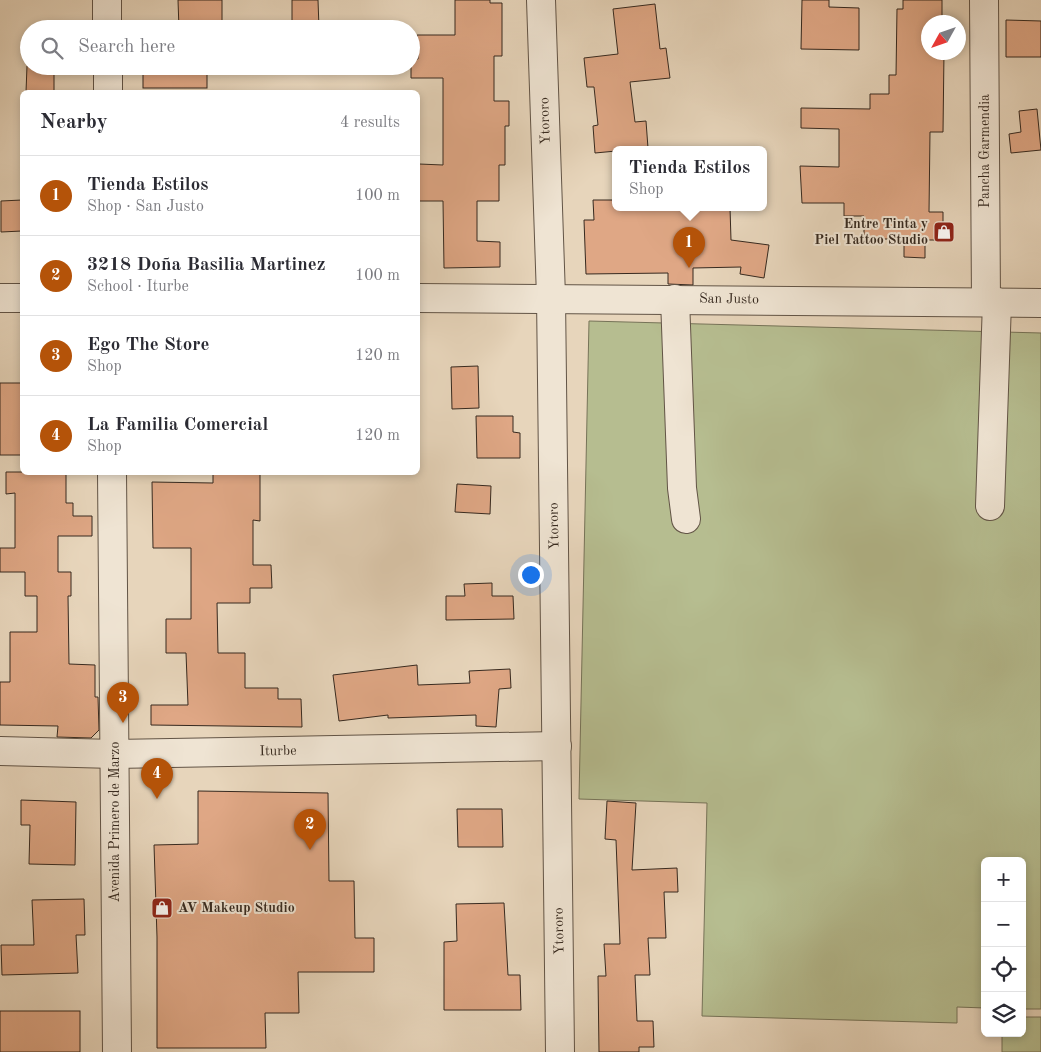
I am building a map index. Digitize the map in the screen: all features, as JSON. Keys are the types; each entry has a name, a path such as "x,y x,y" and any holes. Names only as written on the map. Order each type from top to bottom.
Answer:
{"street":[{"path":"107,0 108,20"},
{"name":"Ytororo","path":"541,0 551,297 560,1052"},
{"name":"Pancha Garmendia","path":"984,0 991,302 990,506"},
{"path":"108,75 108,90"},
{"name":"San Justo","path":"420,298 551,297 1041,303"},
{"path":"0,298 20,298"},
{"path":"675,299 682,488 686,519"},
{"name":"Avenida Primero de Marzo","path":"112,475 117,1052"},
{"name":"Iturbe","path":"0,751 114,754 557,746"}],"green space":[{"path":"589,321 1041,333 1041,1009 1026,1009 1026,857 981,857 981,1008 957,1007 957,1023 702,1016 707,803 579,799"},
{"path":"1026,1017 1041,1017 1041,1052 1002,1052 1002,1037 1026,1037"}],"building":[{"path":"178,0 222,0 222,20 179,20"},
{"path":"292,0 318,0 319,20 292,20"},
{"path":"455,0 490,0 490,3 502,3 502,56 494,56 494,101 509,101 509,126 505,126 505,165 499,165 499,201 477,201 477,241 500,242 500,267 444,268 443,201 420,201 420,164 443,165 443,78 411,78 411,75 420,75 420,35 455,35"},
{"path":"802,0 829,0 829,7 859,8 859,50 801,49"},
{"path":"903,0 942,0 942,15 921,15 921,60 944,60 943,132 930,132 929,212 943,212 943,240 925,240 925,258 904,257 904,239 864,239 864,216 844,216 844,203 802,203 800,166 839,167 839,129 801,128 801,108 870,109 870,94 889,94 889,75 896,75 897,9 903,9"},
{"path":"655,4 660,49 666,48 670,78 630,82 635,122 646,121 648,146 612,146 612,151 595,153 593,126 598,125 594,87 587,87 584,58 618,54 613,9"},
{"path":"1006,20 1041,21 1041,57 1006,57"},
{"path":"27,75 54,75 54,90 26,90"},
{"path":"143,75 207,75 207,88 143,88"},
{"path":"1037,109 1041,150 1011,153 1009,134 1021,132 1019,111"},
{"path":"20,200 20,231 1,232 1,201"},
{"path":"593,200 612,200 612,211 730,211 731,240 769,245 764,278 740,274 741,267 693,268 693,285 668,284 668,273 586,274 584,220 594,220"},
{"path":"478,366 479,408 452,409 451,367"},
{"path":"0,383 20,383 20,455 0,455"},
{"path":"476,416 513,416 513,432 520,433 520,458 477,458"},
{"path":"6,472 20,472 20,475 66,475 66,503 73,503 73,516 92,516 92,536 58,536 58,572 71,572 71,596 68,596 69,664 95,665 95,697 98,697 99,730 91,738 57,737 58,726 0,725 0,682 10,682 10,632 37,632 37,596 25,596 25,572 0,572 0,548 15,548 15,493 6,494"},
{"path":"213,475 260,475 260,521 253,520 253,565 271,565 272,588 250,588 250,603 217,603 218,653 245,653 245,688 278,688 278,699 301,699 302,727 151,725 151,705 188,705 186,653 166,653 166,619 191,619 191,548 153,548 152,482 213,483"},
{"path":"457,484 491,486 490,514 455,512"},
{"path":"492,583 492,596 513,596 514,619 446,620 446,596 465,596 464,584"},
{"path":"417,665 418,685 470,683 469,671 510,669 511,688 499,689 496,727 476,726 476,715 388,718 388,715 339,721 333,675"},
{"path":"198,791 328,793 329,881 354,881 355,938 374,938 374,972 298,972 299,1013 265,1013 266,1048 157,1048 157,937 154,845 198,844"},
{"path":"21,800 76,802 75,865 29,864 30,825 21,825"},
{"path":"607,801 636,803 632,870 677,868 678,892 664,892 666,938 648,938 650,975 635,975 637,1021 653,1021 654,1047 639,1047 639,1052 599,1052 598,976 606,976 604,944 620,944 616,840 605,839"},
{"path":"457,809 502,809 503,847 458,847"},
{"path":"84,899 85,935 76,935 78,973 2,975 1,945 34,945 32,900"},
{"path":"504,903 508,975 520,975 521,1010 444,1010 444,942 457,941 456,904"},
{"path":"0,1011 80,1011 80,1052 0,1052"}],"place":[{"name":"Entre Tinta y Piel Tattoo Studio","path":"944,232"},
{"name":"Tienda Estilos","path":"689,268"},
{"name":"Ego The Store","path":"123,723"},
{"name":"La Familia Comercial","path":"157,799"},
{"name":"3218 Doña Basilia Martinez","path":"310,850"},
{"name":"AV Makeup Studio","path":"162,908"}]}
